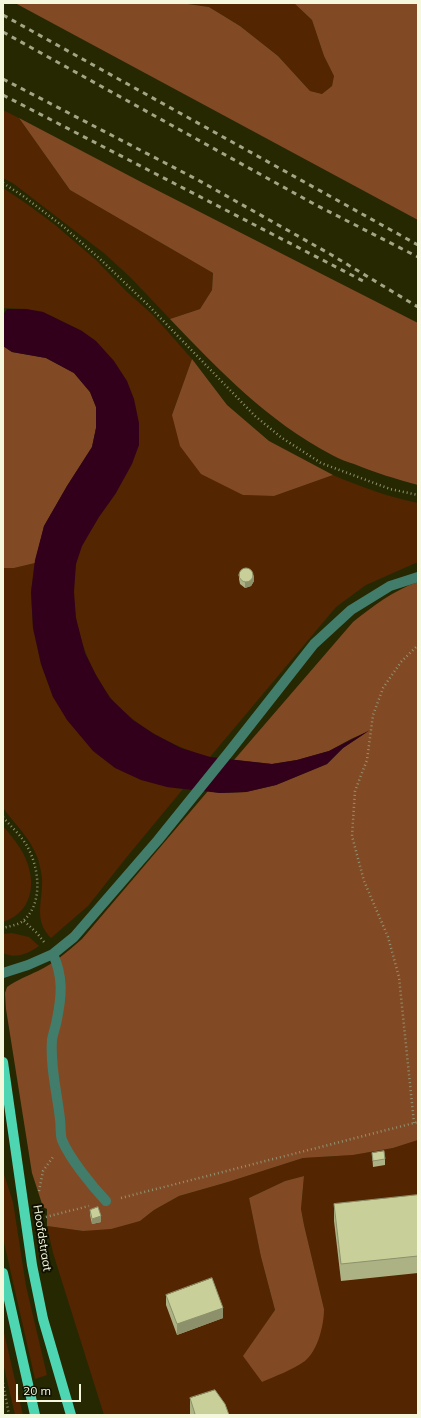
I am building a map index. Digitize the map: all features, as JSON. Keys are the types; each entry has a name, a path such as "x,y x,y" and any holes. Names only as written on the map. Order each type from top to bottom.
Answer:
{"main road":[{"name":"Hoofdstraat","path":"3,1062 32,1266 44,1319 71,1415"},
{"path":"3,1273 35,1415"}],"street":[{"path":"3,973 28,965 53,954 74,937 194,796 314,644 351,610 390,586 418,577"},
{"path":"53,954 58,965 62,991 60,1007 52,1038 52,1054 61,1123 61,1138 90,1184 106,1201"}],"path":[{"path":"3,184 7,185 64,227 100,259 147,304 255,416 282,438 321,463 390,489 418,495"},
{"path":"414,1123 399,977 388,937 364,881 352,836 355,791 367,760 373,715 383,688 401,662 418,645"},
{"path":"3,817 26,844 32,854 37,874 38,889 34,906 24,920 17,924 3,928"},
{"path":"24,920 37,933 53,954"},
{"path":"106,1201 418,1122"},
{"name":"Hoofdstraat","path":"39,1192 43,1171 51,1160 61,1138"},
{"name":"Hoofdstraat","path":"40,1212 41,1218 106,1201"},
{"path":"3,1383 9,1415"}],"shaded area":[{"path":"15,3 181,3 209,7 240,26 278,56 310,91 322,94 332,86 334,76 324,56 312,20 294,3 418,3 418,220"},
{"path":"181,3 294,3 312,20 324,56 334,76 332,86 322,94 310,91 278,56 240,26 209,7"},
{"path":"3,110 19,118 70,190 213,273 212,290 200,309 170,319 131,278 105,254 14,184 3,178"},
{"path":"19,118 418,323 418,485 378,473 335,456 308,441 286,426 245,394 170,319 200,309 212,290 213,273 70,190"},
{"path":"3,188 54,224 96,260 126,291 153,315 192,359 172,415 243,495 274,496 333,475 354,484 396,498 418,503 418,562 366,585 336,607 210,757 169,742 142,726 118,707 100,683 85,651 76,617 74,599 76,564 82,545 87,536 116,493 82,331 43,312 26,309 3,308"},
{"path":"7,309 26,309 43,312 82,331 96,341 114,361 127,381 134,399 139,423 139,445 132,464 116,493 99,517 82,546 76,564 74,592 76,618 85,653 110,698 133,720 154,734 181,748 210,757 272,764 297,760 329,751 370,730 343,748 327,764 276,785 246,792 220,793 167,787 141,780 115,768 93,751 67,720 53,697 41,664 33,628 31,592 35,560 44,526 92,447 96,428 96,407 90,392 74,373 46,358 12,352 3,346 3,315"},
{"path":"3,346 12,352 46,358 74,373 90,392 96,407 96,428 92,447 44,526 35,563 14,568 3,568"},
{"path":"192,359 227,405 269,441 333,475 274,496 243,495 201,474 180,446 172,415"},
{"path":"35,563 31,592 33,628 41,664 53,697 167,787 183,789 88,906 51,938 43,926 40,914 42,879 38,859 27,838 3,808 3,568 14,568"},
{"path":"418,582 418,1140 393,1148 353,1155 303,1158 179,1196 154,1210 140,1221 111,1229 83,1231 47,1226 47,1209 43,1207 32,1173 6,1009 5,993 7,987 50,964 82,939 208,791 220,793 246,792 276,785 327,764 343,748 367,732 329,751 297,760 272,764 234,760 353,622 376,604 392,594"},
{"path":"3,826 16,842 26,858 31,880 31,891 28,901 22,909 14,917 3,922"},
{"path":"12,933 29,937 39,946 17,956 3,953 3,934"},
{"path":"418,1140 418,1415 104,1415 53,1253 47,1226 83,1231 140,1221 154,1210 179,1196 303,1158 353,1155 393,1148","holes":["304,1176 301,1209 324,1309 306,1360 289,1370 262,1382 244,1356 275,1310 261,1257 249,1198 285,1181"]},
{"path":"3,1171 13,1202 26,1286 47,1375 35,1379 3,1238"},
{"path":"304,1176 301,1209 324,1309 323,1322 317,1344 310,1356 305,1361 262,1382 243,1356 275,1310 261,1257 249,1198 285,1181"},
{"path":"3,1328 23,1415 15,1415 3,1363"}],"building":[{"path":"246,568 251,570 253,575 251,580 246,582 241,580 239,575 241,570"},
{"path":"384,1151 385,1159 373,1161 372,1153"},
{"path":"418,1195 418,1256 341,1264 334,1204"},
{"path":"98,1207 101,1216 92,1219 90,1210"},
{"path":"212,1278 223,1308 177,1324 166,1295"},
{"path":"215,1390 225,1404 229,1415 191,1415 195,1414 190,1398"}],"railway":[{"path":"3,15 418,245"},
{"path":"3,32 314,204 418,257"},
{"path":"3,79 198,180 330,254 418,307"},
{"path":"3,95 367,283"}]}
